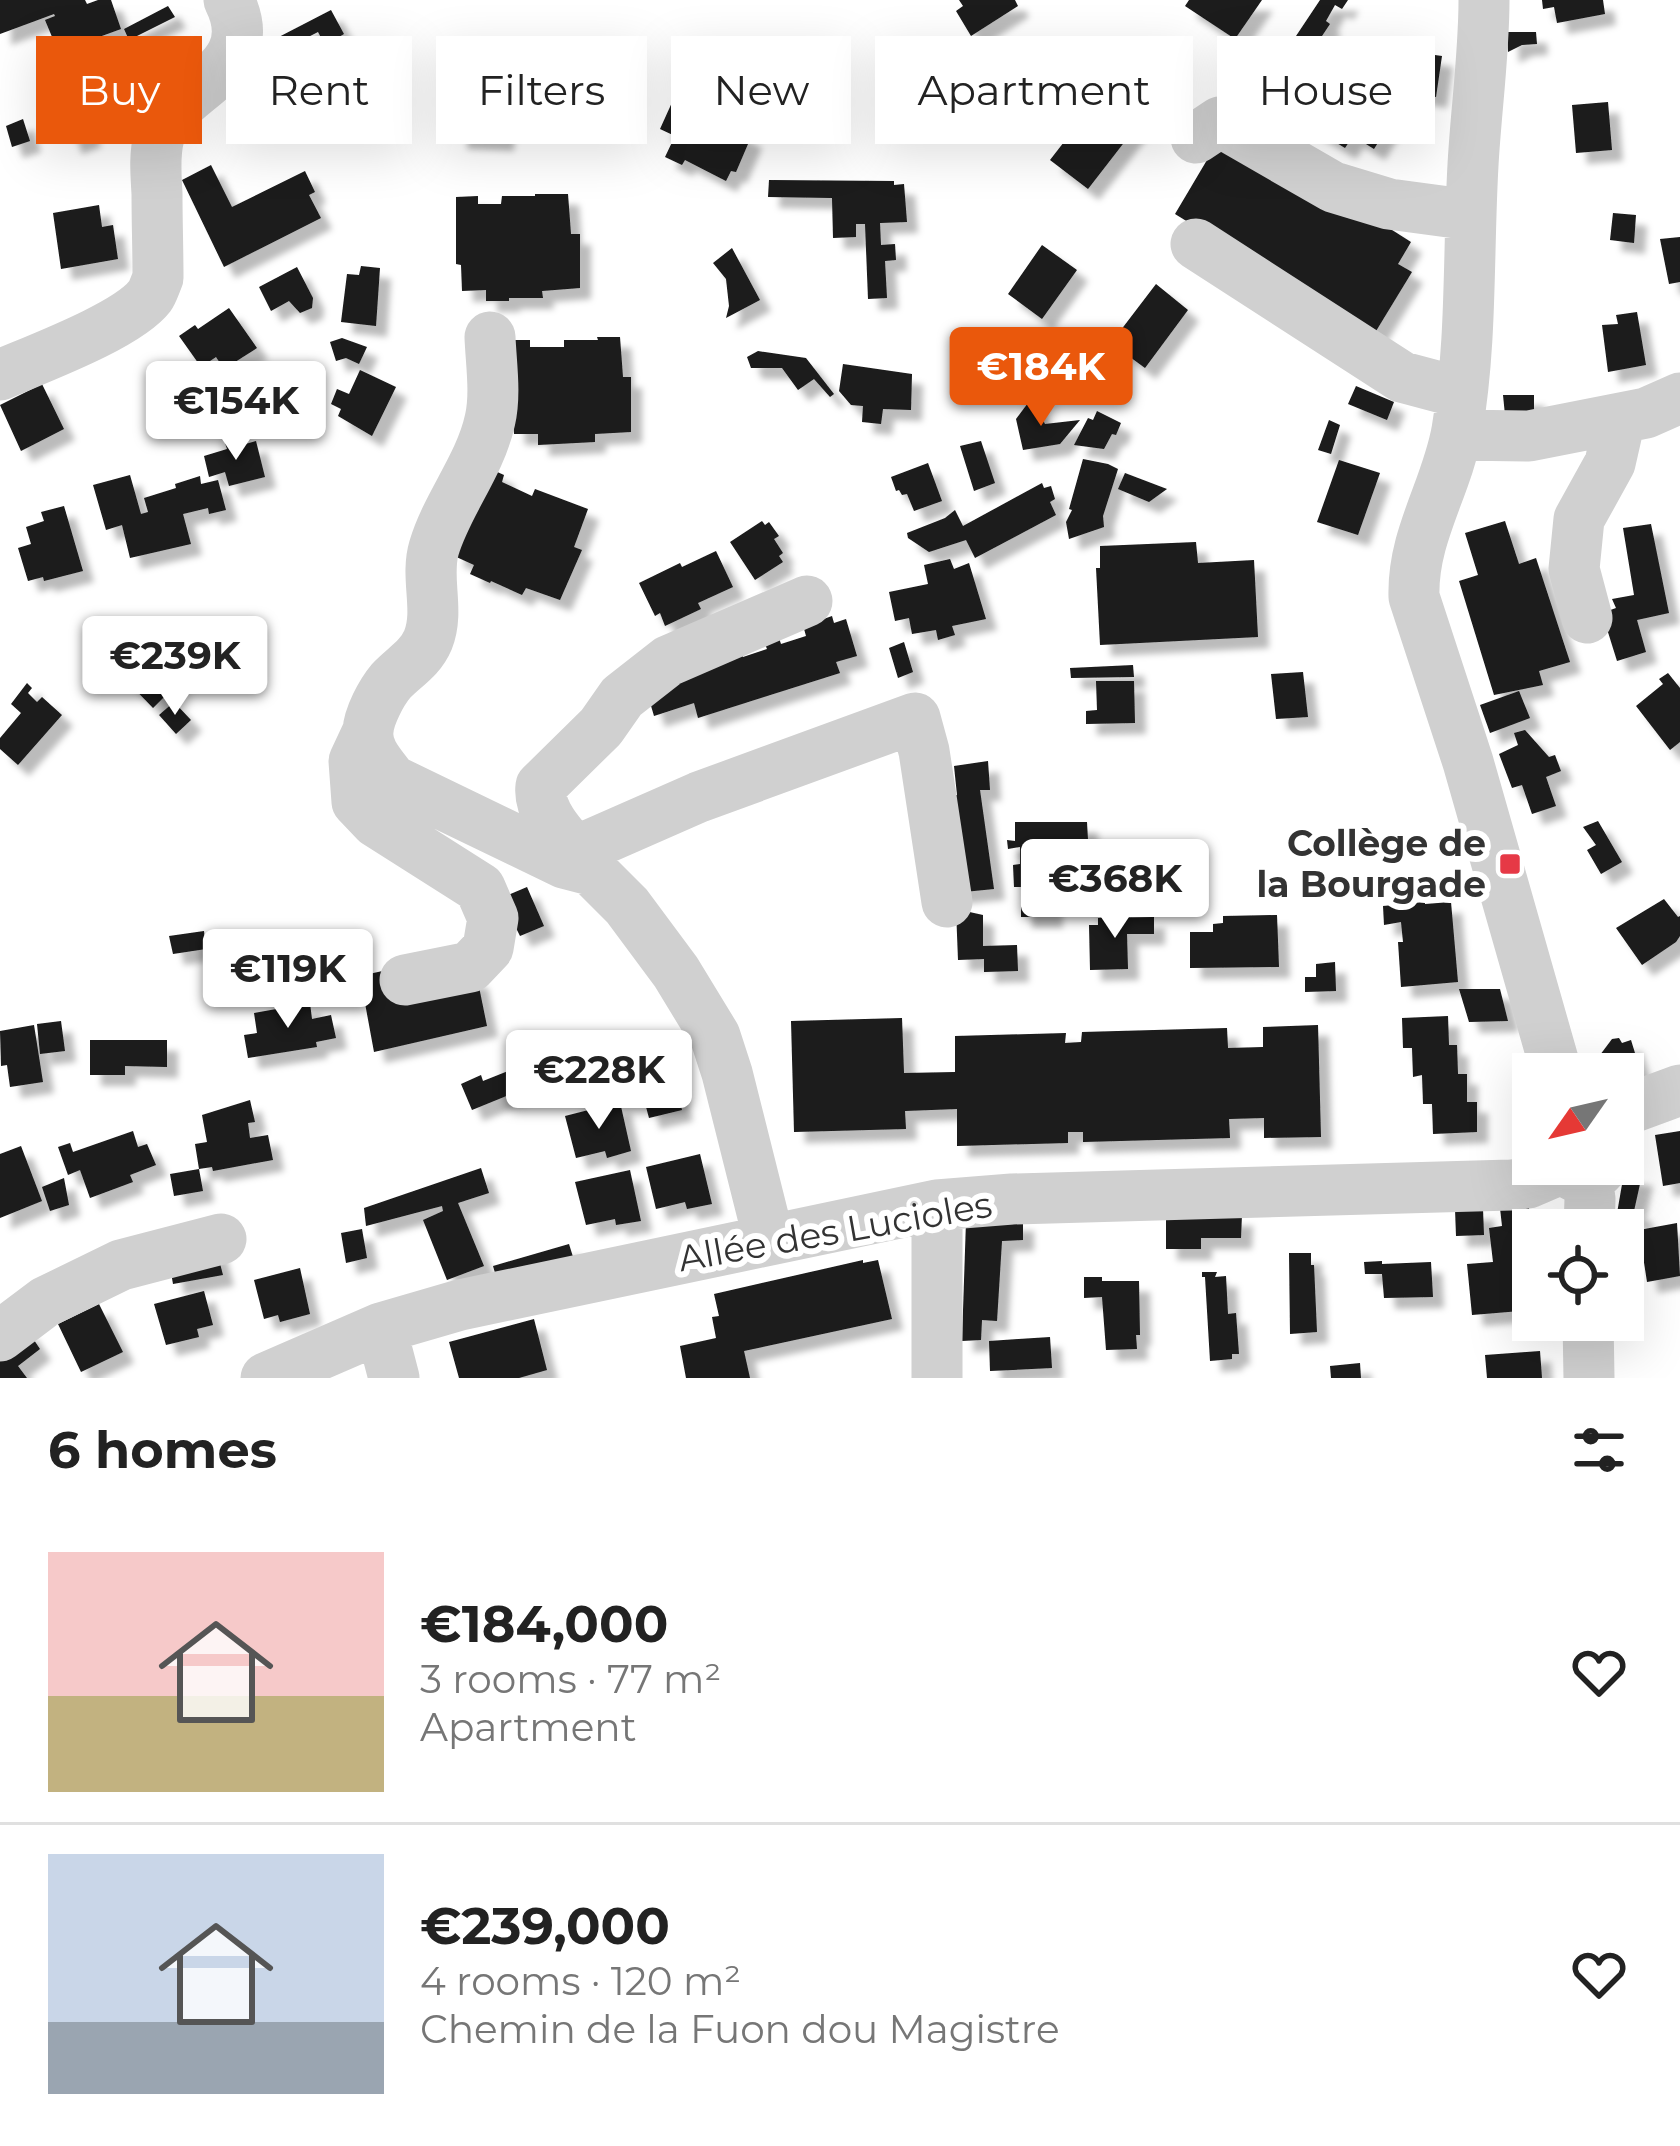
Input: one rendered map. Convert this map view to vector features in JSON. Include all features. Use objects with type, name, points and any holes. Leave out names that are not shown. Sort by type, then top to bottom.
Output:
[{"type":"street","points":[[0,375],[93,333],[152,294],[158,278],[159,133],[235,50],[239,31],[230,0]]},
{"type":"street","points":[[1484,0],[1459,414],[1419,545],[1414,597],[1468,762],[1551,1053]]},
{"type":"street","points":[[1196,138],[1220,122],[1333,187],[1389,204],[1471,215]]},
{"type":"street","points":[[1196,244],[1459,414],[1529,436],[1646,413],[1680,398]]},
{"type":"street","points":[[405,980],[470,967],[488,948],[493,918],[480,888],[376,822],[357,802],[354,760],[389,684],[419,655],[433,623],[434,549],[490,421],[490,337]]},
{"type":"street","points":[[1587,618],[1574,569],[1579,519],[1610,463],[1620,418]]},
{"type":"street","points":[[770,1240],[715,1036],[676,972],[583,861],[539,798],[541,786],[601,727],[622,697],[668,661],[808,601]]},
{"type":"street","points":[[368,731],[374,758],[392,780],[564,863],[583,861],[699,797],[915,718],[946,902]]},
{"type":"street","points":[[1644,1103],[1680,1090]]},
{"type":"street","name":"Allée des Lucioles","points":[[266,1378],[381,1328],[460,1304],[938,1205],[1512,1185]]},
{"type":"street","points":[[937,1378],[938,1205]]},
{"type":"street","points":[[0,1336],[45,1302],[121,1265],[221,1239]]},
{"type":"street","points":[[381,1328],[394,1378]]},
{"type":"street","points":[[1588,1341],[1589,1378]]},
{"type":"building","points":[[0,0],[85,0],[87,4],[111,0],[121,29],[102,36],[52,36],[45,20],[54,14],[0,34]]},
{"type":"building","points":[[959,0],[1015,0],[1018,6],[971,36],[956,11],[963,6]]},
{"type":"building","points":[[1189,0],[1262,0],[1237,36],[1185,6]]},
{"type":"building","points":[[1320,0],[1348,0],[1342,9],[1335,5],[1322,36],[1296,36]]},
{"type":"building","points":[[1542,0],[1603,0],[1605,14],[1557,23],[1554,7],[1543,9]]},
{"type":"building","points":[[168,6],[175,17],[137,36],[127,36],[124,29]]},
{"type":"building","points":[[331,10],[344,34],[320,36],[318,32],[281,36]]},
{"type":"building","points":[[1507,32],[1536,32],[1537,44],[1508,52]]},
{"type":"building","points":[[1435,55],[1442,56],[1435,97]]},
{"type":"building","points":[[1608,102],[1612,150],[1576,153],[1572,105]]},
{"type":"building","points":[[671,105],[671,134],[660,129]]},
{"type":"building","points":[[23,119],[30,141],[12,147],[6,126]]},
{"type":"building","points":[[1217,143],[1243,144],[1411,242],[1398,264],[1412,272],[1373,336],[1175,214]]},
{"type":"building","points":[[671,144],[748,144],[736,172],[731,171],[726,181],[685,160],[682,165],[665,157]]},
{"type":"building","points":[[1062,144],[1123,144],[1088,189],[1050,160]]},
{"type":"building","points":[[211,165],[232,207],[305,171],[315,192],[309,195],[321,218],[224,267],[182,180]]},
{"type":"building","points":[[769,180],[904,184],[907,222],[880,223],[881,245],[895,244],[896,260],[885,261],[887,298],[868,299],[865,224],[856,224],[856,237],[833,238],[832,198],[768,197]]},
{"type":"building","points":[[568,194],[571,234],[580,234],[580,288],[542,291],[543,298],[509,301],[486,301],[486,290],[462,291],[461,265],[456,264],[456,197],[478,196],[478,204],[501,204],[502,196]]},
{"type":"building","points":[[99,205],[102,227],[113,225],[118,259],[61,269],[53,213]]},
{"type":"building","points":[[1613,213],[1636,215],[1634,243],[1610,240]]},
{"type":"building","points":[[1680,237],[1680,282],[1669,284],[1660,239]]},
{"type":"building","points":[[1042,245],[1077,270],[1042,319],[1008,294]]},
{"type":"building","points":[[732,248],[760,300],[726,318],[726,279],[713,263]]},
{"type":"building","points":[[361,266],[380,268],[376,326],[341,322],[347,274],[359,275]]},
{"type":"building","points":[[297,267],[313,298],[312,308],[300,313],[289,301],[271,311],[259,287]]},
{"type":"building","points":[[1156,284],[1188,310],[1145,368],[1111,343]]},
{"type":"building","points":[[229,308],[257,348],[224,369],[216,357],[201,367],[179,336]]},
{"type":"building","points":[[1637,312],[1646,365],[1608,372],[1602,325],[1618,324],[1616,315]]},
{"type":"building","points":[[620,337],[623,377],[631,377],[631,432],[595,434],[595,442],[538,445],[538,434],[514,434],[508,340],[530,340],[530,347],[564,347],[564,340]]},
{"type":"building","points":[[342,338],[367,347],[359,364],[346,358],[336,361],[330,342]]},
{"type":"building","points":[[758,351],[806,358],[834,394],[830,397],[814,379],[798,390],[782,368],[751,368],[747,357]]},
{"type":"building","points":[[843,364],[912,374],[911,410],[883,409],[881,424],[862,422],[863,406],[851,405],[839,391]]},
{"type":"building","points":[[360,370],[396,387],[372,436],[338,416],[341,409],[331,404],[337,389],[349,394]]},
{"type":"building","points":[[42,384],[64,429],[21,451],[0,405]]},
{"type":"building","points":[[1356,386],[1394,402],[1387,420],[1348,404]]},
{"type":"building","points":[[1503,395],[1534,395],[1534,415],[1505,415]]},
{"type":"building","points":[[1031,399],[1045,424],[1080,420],[1060,444],[1023,450],[1016,419]]},
{"type":"building","points":[[1097,411],[1121,423],[1116,435],[1112,434],[1104,449],[1074,445],[1088,418],[1093,420]]},
{"type":"building","points":[[1329,420],[1340,425],[1331,454],[1318,450]]},
{"type":"building","points":[[240,440],[242,445],[256,441],[265,477],[229,486],[225,472],[209,477],[204,456]]},
{"type":"building","points":[[981,441],[995,483],[974,491],[960,446]]},
{"type":"building","points":[[1083,459],[1118,469],[1104,527],[1069,539],[1066,522]]},
{"type":"building","points":[[1339,460],[1380,473],[1358,535],[1317,522]]},
{"type":"building","points":[[928,463],[942,501],[914,511],[907,494],[896,491],[891,477]]},
{"type":"building","points":[[484,466],[504,475],[502,482],[532,496],[535,489],[588,509],[574,547],[582,550],[560,600],[526,588],[522,595],[490,583],[470,574],[474,565],[452,555]]},
{"type":"building","points":[[1125,473],[1167,489],[1149,502],[1118,489]]},
{"type":"building","points":[[130,475],[141,514],[148,512],[144,498],[200,476],[201,484],[218,480],[226,510],[209,514],[208,508],[183,514],[191,544],[130,558],[122,525],[106,530],[93,485]]},
{"type":"building","points":[[1042,483],[1044,488],[1051,486],[1055,499],[1050,502],[1056,515],[975,558],[966,540],[929,552],[908,538],[907,533],[955,510],[963,526]]},
{"type":"building","points":[[64,506],[83,571],[28,581],[18,548],[31,544],[26,527],[44,521],[41,512]]},
{"type":"building","points":[[762,521],[769,522],[779,536],[774,539],[783,562],[755,580],[730,542]]},
{"type":"building","points":[[1505,521],[1519,564],[1536,558],[1570,662],[1539,671],[1543,685],[1494,695],[1459,581],[1478,575],[1465,533]]},
{"type":"building","points":[[1651,524],[1669,613],[1637,620],[1646,652],[1617,661],[1602,613],[1616,608],[1612,599],[1634,595],[1623,528]]},
{"type":"building","points":[[1196,542],[1198,563],[1254,560],[1258,637],[1100,645],[1096,568],[1100,568],[1100,546]]},
{"type":"building","points":[[716,551],[733,587],[665,626],[639,583]]},
{"type":"building","points":[[950,559],[954,569],[969,563],[986,619],[952,626],[955,635],[938,640],[936,630],[912,634],[909,618],[895,621],[889,592],[928,584],[924,565]]},
{"type":"building","points":[[832,616],[834,623],[846,619],[857,656],[836,662],[840,673],[698,718],[694,703],[654,716],[644,682],[741,653],[743,657],[767,649],[765,644],[779,638],[781,644],[806,636],[801,618],[818,621]]},
{"type":"building","points":[[904,642],[913,672],[898,678],[889,648]]},
{"type":"building","points":[[1133,665],[1134,677],[1071,678],[1070,668]]},
{"type":"building","points":[[140,668],[166,695],[153,708],[126,680]]},
{"type":"building","points":[[1303,672],[1308,717],[1276,719],[1271,674]]},
{"type":"building","points":[[1668,673],[1680,688],[1680,742],[1670,750],[1636,706],[1663,684],[1659,679]]},
{"type":"building","points":[[1096,681],[1134,681],[1135,723],[1086,724],[1086,711],[1097,710]]},
{"type":"building","points":[[27,683],[32,688],[28,693],[37,702],[42,697],[62,715],[18,765],[0,749],[0,738],[21,713],[11,704]]},
{"type":"building","points":[[1519,691],[1530,718],[1490,733],[1480,705]]},
{"type":"building","points":[[174,702],[191,720],[176,734],[159,715]]},
{"type":"building","points":[[1525,730],[1549,757],[1555,755],[1561,771],[1546,777],[1556,806],[1532,814],[1522,785],[1512,788],[1499,754],[1518,745],[1514,733]]},
{"type":"building","points":[[988,761],[990,790],[980,790],[994,889],[954,893],[943,798],[957,795],[954,766]]},
{"type":"building","points":[[1598,821],[1622,862],[1601,874],[1587,850],[1596,845],[1583,827]]},
{"type":"building","points":[[1015,822],[1087,822],[1084,858],[1072,859],[1074,892],[1051,892],[1052,917],[1021,917],[1021,887],[1014,887],[1013,865],[1020,864],[1020,847],[1008,849],[1007,840],[1015,841]]},
{"type":"building","points":[[527,887],[544,926],[520,936],[501,898]]},
{"type":"building","points":[[1664,899],[1680,916],[1680,936],[1642,965],[1616,928]]},
{"type":"building","points":[[1451,902],[1458,982],[1401,987],[1401,922],[1384,925],[1383,906]]},
{"type":"building","points":[[956,909],[983,915],[983,946],[1017,945],[1018,971],[984,972],[984,959],[958,960]]},
{"type":"building","points":[[1277,915],[1279,967],[1190,968],[1190,932],[1213,932],[1213,924],[1223,923],[1223,916]]},
{"type":"building","points":[[1154,917],[1154,934],[1127,934],[1128,969],[1090,970],[1089,925],[1098,925],[1098,918]]},
{"type":"building","points":[[204,931],[206,949],[173,954],[169,936]]},
{"type":"building","points":[[1335,962],[1336,991],[1305,992],[1305,977],[1316,977],[1316,964]]},
{"type":"building","points":[[387,970],[477,977],[487,1026],[374,1052],[360,976]]},
{"type":"building","points":[[1459,989],[1500,989],[1508,1021],[1469,1022]]},
{"type":"building","points":[[310,1003],[312,1019],[331,1015],[336,1038],[316,1042],[317,1047],[248,1058],[244,1035],[257,1033],[254,1013]]},
{"type":"building","points":[[1448,1016],[1449,1045],[1457,1045],[1458,1074],[1467,1074],[1467,1102],[1477,1102],[1477,1132],[1433,1134],[1432,1104],[1423,1104],[1422,1075],[1413,1077],[1412,1048],[1403,1048],[1402,1018]]},
{"type":"building","points":[[902,1018],[904,1073],[955,1072],[955,1036],[1066,1033],[1065,1043],[1081,1042],[1082,1032],[1227,1028],[1228,1048],[1263,1047],[1263,1027],[1318,1025],[1321,1137],[1264,1138],[1264,1118],[1229,1119],[1230,1138],[1083,1142],[1083,1132],[1068,1132],[1068,1143],[957,1146],[957,1109],[905,1111],[906,1129],[794,1132],[791,1021]]},
{"type":"building","points":[[61,1021],[65,1051],[40,1054],[37,1024]]},
{"type":"building","points":[[34,1025],[43,1082],[10,1087],[7,1065],[1,1066],[0,1031]]},
{"type":"building","points":[[1612,1039],[1631,1040],[1635,1053],[1602,1053]]},
{"type":"building","points":[[90,1040],[167,1040],[167,1067],[125,1066],[125,1075],[90,1075]]},
{"type":"building","points":[[521,1066],[528,1087],[472,1110],[461,1084]]},
{"type":"building","points":[[672,1072],[682,1110],[649,1118],[639,1081]]},
{"type":"building","points":[[250,1100],[255,1122],[248,1123],[250,1138],[268,1135],[273,1160],[213,1171],[212,1167],[199,1169],[195,1144],[207,1142],[202,1115]]},
{"type":"building","points":[[620,1102],[631,1151],[607,1158],[605,1151],[576,1158],[565,1116]]},
{"type":"building","points":[[133,1131],[138,1147],[147,1144],[156,1165],[130,1175],[133,1182],[90,1198],[80,1170],[68,1175],[58,1147],[70,1143],[73,1152]]},
{"type":"building","points":[[1680,1131],[1680,1183],[1663,1186],[1655,1135]]},
{"type":"building","points":[[21,1146],[42,1201],[0,1218],[0,1154]]},
{"type":"building","points":[[700,1154],[712,1204],[687,1209],[685,1202],[656,1209],[646,1167]]},
{"type":"building","points":[[481,1168],[489,1193],[458,1203],[484,1266],[447,1280],[423,1220],[443,1211],[442,1206],[366,1226],[364,1208]]},
{"type":"building","points":[[199,1169],[203,1191],[174,1196],[170,1174]]},
{"type":"building","points":[[630,1170],[641,1221],[616,1225],[615,1219],[586,1225],[575,1182]]},
{"type":"building","points":[[64,1178],[69,1205],[50,1211],[42,1187]]},
{"type":"building","points":[[1622,1185],[1640,1185],[1634,1209],[1618,1209]]},
{"type":"building","points":[[1500,1208],[1529,1208],[1512,1209],[1512,1312],[1472,1315],[1467,1264],[1493,1262],[1489,1228],[1502,1226]]},
{"type":"building","points":[[1455,1209],[1483,1209],[1484,1235],[1456,1236]]},
{"type":"building","points":[[1242,1215],[1241,1238],[1201,1238],[1201,1249],[1166,1249],[1166,1216]]},
{"type":"building","points":[[1023,1220],[1023,1240],[1002,1241],[997,1321],[982,1320],[981,1340],[962,1341],[966,1221]]},
{"type":"building","points":[[1677,1223],[1680,1276],[1647,1282],[1644,1229]]},
{"type":"building","points":[[362,1229],[367,1258],[346,1263],[341,1233]]},
{"type":"building","points":[[569,1244],[574,1260],[498,1283],[493,1266]]},
{"type":"building","points":[[216,1248],[223,1275],[173,1284],[169,1261]]},
{"type":"building","points":[[1289,1253],[1311,1253],[1317,1332],[1290,1334]]},
{"type":"building","points":[[878,1260],[892,1319],[744,1351],[750,1378],[686,1378],[680,1346],[716,1338],[712,1317],[719,1316],[714,1294]]},
{"type":"building","points":[[1364,1262],[1431,1262],[1433,1297],[1384,1298],[1382,1274],[1365,1274]]},
{"type":"building","points":[[300,1268],[310,1314],[280,1322],[278,1315],[264,1319],[254,1280]]},
{"type":"building","points":[[1202,1272],[1226,1276],[1228,1314],[1236,1313],[1239,1354],[1232,1354],[1232,1359],[1210,1361]]},
{"type":"building","points":[[1084,1277],[1139,1281],[1137,1349],[1106,1350],[1102,1297],[1084,1298]]},
{"type":"building","points":[[204,1291],[213,1325],[197,1329],[199,1337],[166,1345],[154,1304]]},
{"type":"building","points":[[99,1304],[123,1352],[81,1372],[58,1324]]},
{"type":"building","points":[[534,1319],[547,1370],[519,1378],[459,1378],[449,1342]]},
{"type":"building","points":[[26,1328],[40,1349],[18,1366],[27,1378],[0,1378],[0,1348]]},
{"type":"building","points":[[1050,1337],[1052,1368],[990,1371],[989,1341]]},
{"type":"building","points":[[1540,1351],[1542,1378],[1487,1378],[1485,1355]]},
{"type":"building","points":[[1360,1363],[1361,1378],[1331,1378],[1330,1366]]},
{"type":"place","name":"Collège de la Bourgade","points":[[1510,864]]}]
